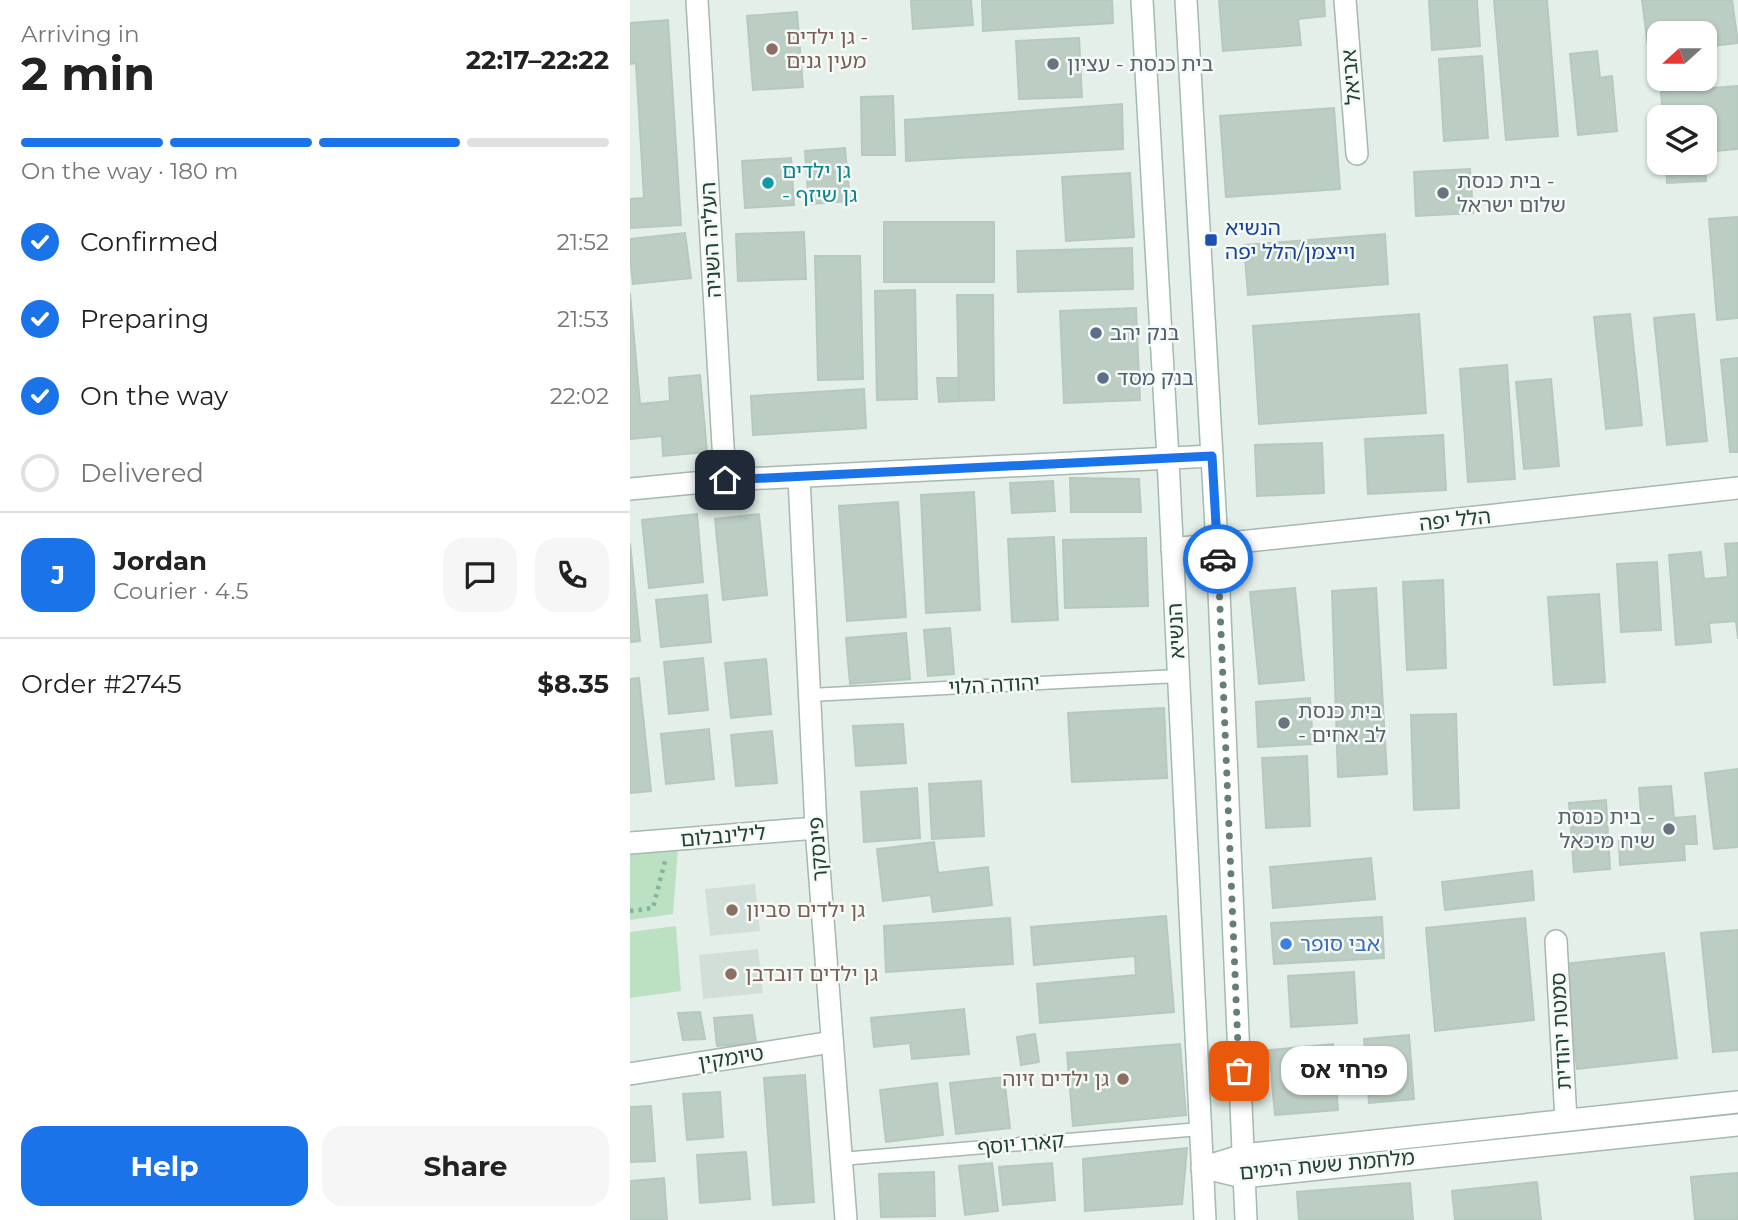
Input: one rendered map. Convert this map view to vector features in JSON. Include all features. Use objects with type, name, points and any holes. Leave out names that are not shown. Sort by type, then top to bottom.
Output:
[{"type":"street","name":"העליה השניה","points":[[697,0],[725,480]]},
{"type":"street","name":"הנשיא","points":[[1142,0],[1168,459],[1205,1220]]},
{"type":"street","points":[[1186,0],[1217,545],[1246,1220]]},
{"type":"street","name":"אביאל","points":[[1345,0],[1357,154]]},
{"type":"street","points":[[630,489],[725,480],[1212,456]]},
{"type":"street","name":"פינסקר","points":[[799,477],[816,828],[846,1220]]},
{"type":"street","name":"הלל יפה","points":[[1172,549],[1738,488]]},
{"type":"street","name":"לילינבלום","points":[[630,843],[816,828]]},
{"type":"street","name":"סמטת יהודית","points":[[1556,941],[1566,1120]]},
{"type":"street","name":"טיומקין","points":[[630,1074],[832,1042]]},
{"type":"street","name":"מלחמת ששת הימים","points":[[1202,1168],[1242,1154],[1738,1102]]},
{"type":"street","name":"מלחמת ששת הימים","points":[[1202,1168],[1243,1177],[1738,1125]]},
{"type":"lane","name":"יהודה הלוי","points":[[810,695],[1178,676]]},
{"type":"lane","name":"קארו יוסף","points":[[841,1159],[1200,1129]]},
{"type":"path","points":[[630,911],[653,908],[670,840]]},
{"type":"shaded area","name":"גן ילדים סביון","points":[[755,884],[760,931],[710,936],[705,889]]},
{"type":"shaded area","name":"גן ילדים דובדבן","points":[[758,949],[763,993],[703,999],[699,955]]},
{"type":"green space","points":[[678,848],[673,914],[630,920],[630,852]]},
{"type":"green space","points":[[676,926],[681,991],[630,998],[630,932]]},
{"type":"building","points":[[911,0],[971,0],[973,25],[913,29]]},
{"type":"building","points":[[982,0],[1112,0],[1113,23],[983,31]]},
{"type":"building","points":[[1219,0],[1324,0],[1325,16],[1298,19],[1301,45],[1223,51]]},
{"type":"building","points":[[1429,0],[1477,0],[1480,46],[1432,50]]},
{"type":"building","points":[[1494,0],[1547,0],[1558,136],[1506,140]]},
{"type":"building","points":[[1642,0],[1732,0],[1738,43],[1717,45],[1717,21],[1647,21],[1647,39]]},
{"type":"building","points":[[797,12],[803,87],[753,90],[747,16]]},
{"type":"building","points":[[668,20],[681,225],[630,228],[630,199],[644,198],[636,63],[630,64],[630,23]]},
{"type":"building","points":[[1079,38],[1082,97],[1019,99],[1016,41]]},
{"type":"building","points":[[1597,51],[1600,78],[1612,76],[1617,131],[1578,135],[1570,54]]},
{"type":"building","points":[[1482,56],[1488,138],[1444,141],[1439,59]]},
{"type":"building","points":[[1738,86],[1738,149],[1717,151],[1717,105],[1662,105],[1661,92],[1717,91],[1717,88]]},
{"type":"building","points":[[893,96],[895,155],[862,155],[861,97]]},
{"type":"building","points":[[1122,104],[1123,149],[906,161],[905,120]]},
{"type":"building","points":[[1334,108],[1340,189],[1226,197],[1220,116]]},
{"type":"building","points":[[845,148],[850,201],[809,204],[805,151]]},
{"type":"building","name":"גן ילדים - גן שיזף","points":[[791,158],[794,205],[745,208],[742,161]]},
{"type":"building","name":"בית כנסת - שלום ישראל","points":[[1470,169],[1473,213],[1416,216],[1414,172]]},
{"type":"building","points":[[1130,173],[1134,237],[1066,241],[1062,177]]},
{"type":"building","points":[[1667,175],[1706,175],[1706,181],[1667,183]]},
{"type":"building","points":[[1738,217],[1738,318],[1717,320],[1709,219]]},
{"type":"building","points":[[884,222],[994,222],[994,282],[884,282]]},
{"type":"building","points":[[804,232],[806,279],[738,281],[736,234]]},
{"type":"building","points":[[685,233],[691,278],[633,284],[630,239]]},
{"type":"building","points":[[1385,234],[1388,284],[1248,295],[1244,245]]},
{"type":"building","points":[[1132,248],[1133,289],[1018,292],[1017,251]]},
{"type":"building","points":[[815,256],[860,256],[863,379],[818,380]]},
{"type":"building","points":[[915,290],[917,399],[877,400],[875,291]]},
{"type":"building","points":[[630,293],[640,404],[670,401],[669,378],[700,375],[707,452],[663,456],[662,436],[630,439]]},
{"type":"building","points":[[957,295],[993,295],[994,400],[959,401]]},
{"type":"building","points":[[1136,308],[1140,400],[1064,403],[1060,311]]},
{"type":"building","points":[[1419,314],[1426,413],[1259,424],[1253,326]]},
{"type":"building","points":[[1630,314],[1642,425],[1606,429],[1594,317]]},
{"type":"building","points":[[1694,314],[1707,441],[1667,445],[1654,318]]},
{"type":"building","points":[[1738,358],[1738,452],[1730,452],[1721,360]]},
{"type":"building","points":[[1507,365],[1515,479],[1468,482],[1460,369]]},
{"type":"building","points":[[937,378],[958,378],[959,401],[939,402]]},
{"type":"building","points":[[1551,379],[1559,466],[1524,469],[1516,382]]},
{"type":"building","points":[[864,389],[866,428],[753,435],[751,396]]},
{"type":"building","points":[[1443,435],[1446,490],[1368,494],[1365,439]]},
{"type":"building","points":[[1322,443],[1324,493],[1257,496],[1255,445]]},
{"type":"building","points":[[1070,478],[1139,479],[1141,512],[1071,512]]},
{"type":"building","points":[[1053,481],[1055,511],[1012,513],[1010,483]]},
{"type":"building","points":[[974,492],[980,610],[926,613],[921,495]]},
{"type":"building","points":[[898,502],[906,617],[847,621],[839,506]]},
{"type":"building","points":[[697,514],[703,582],[649,588],[642,520]]},
{"type":"building","points":[[759,514],[767,595],[723,600],[715,519]]},
{"type":"building","points":[[1054,537],[1058,620],[1012,622],[1008,539]]},
{"type":"building","points":[[1146,538],[1148,606],[1065,608],[1063,540]]},
{"type":"building","points":[[630,543],[640,641],[630,642]]},
{"type":"building","points":[[1738,543],[1738,639],[1736,621],[1709,623],[1711,642],[1676,645],[1669,555],[1701,552],[1704,579],[1728,577],[1725,544]]},
{"type":"building","points":[[1657,562],[1661,630],[1621,632],[1617,564]]},
{"type":"building","points":[[1443,580],[1446,668],[1407,670],[1403,582]]},
{"type":"building","points":[[1295,588],[1304,680],[1259,684],[1250,592]]},
{"type":"building","points":[[1376,588],[1387,774],[1338,777],[1332,591]]},
{"type":"building","points":[[1599,594],[1605,682],[1554,685],[1548,597]]},
{"type":"building","points":[[707,595],[711,642],[661,647],[656,600]]},
{"type":"building","points":[[950,628],[954,674],[928,676],[924,630]]},
{"type":"building","points":[[906,633],[910,679],[850,684],[846,638]]},
{"type":"building","points":[[703,658],[708,710],[669,714],[664,662]]},
{"type":"building","points":[[766,659],[771,714],[731,718],[725,663]]},
{"type":"building","points":[[639,678],[651,791],[630,793],[630,679]]},
{"type":"building","name":"בית כנסת - לב אחים","points":[[1310,698],[1313,744],[1258,747],[1256,702]]},
{"type":"building","points":[[1164,708],[1167,778],[1072,782],[1068,713]]},
{"type":"building","points":[[1456,714],[1459,808],[1414,810],[1411,715]]},
{"type":"building","points":[[903,724],[906,763],[856,766],[853,726]]},
{"type":"building","points":[[709,729],[714,779],[666,784],[661,734]]},
{"type":"building","points":[[772,731],[777,783],[736,786],[731,735]]},
{"type":"building","points":[[1307,756],[1310,826],[1266,828],[1262,758]]},
{"type":"building","points":[[1738,769],[1738,847],[1714,849],[1705,773]]},
{"type":"building","points":[[981,781],[984,836],[932,839],[929,784]]},
{"type":"building","name":"בית כנסת - שיח מיכאל","points":[[1671,786],[1674,818],[1695,816],[1697,844],[1684,844],[1685,860],[1620,865],[1619,841],[1643,839],[1639,788]]},
{"type":"building","points":[[917,788],[920,838],[864,842],[861,792]]},
{"type":"building","points":[[1606,800],[1610,869],[1574,872],[1569,803]]},
{"type":"building","points":[[934,842],[938,873],[988,867],[992,905],[933,912],[931,895],[883,901],[877,849]]},
{"type":"building","points":[[1371,858],[1375,899],[1273,908],[1270,867]]},
{"type":"building","points":[[1532,871],[1534,900],[1445,910],[1442,882]]},
{"type":"building","points":[[1166,916],[1174,1012],[1040,1023],[1037,984],[1136,975],[1135,956],[1034,965],[1031,927]]},
{"type":"building","points":[[1382,917],[1384,958],[1274,964],[1271,923]]},
{"type":"building","points":[[1010,918],[1013,964],[886,972],[884,926]]},
{"type":"building","points":[[1525,918],[1534,1020],[1435,1031],[1426,928]]},
{"type":"building","points":[[1738,930],[1738,1050],[1713,1052],[1701,933]]},
{"type":"building","points":[[1664,953],[1677,1058],[1577,1069],[1564,964]]},
{"type":"building","points":[[1354,972],[1357,1023],[1291,1027],[1288,976]]},
{"type":"building","points":[[964,1009],[969,1054],[912,1059],[910,1043],[874,1047],[871,1018]]},
{"type":"building","points":[[700,1012],[705,1039],[683,1040],[678,1013]]},
{"type":"building","points":[[752,1015],[756,1043],[717,1046],[714,1018]]},
{"type":"building","points":[[1035,1034],[1039,1062],[1021,1065],[1017,1037]]},
{"type":"building","points":[[1409,1035],[1414,1099],[1369,1103],[1364,1039]]},
{"type":"building","points":[[1180,1044],[1186,1115],[1073,1126],[1067,1053]]},
{"type":"building","points":[[1333,1044],[1338,1110],[1275,1115],[1269,1050]]},
{"type":"building","points":[[805,1075],[814,1202],[773,1205],[764,1078]]},
{"type":"building","points":[[1004,1077],[1010,1128],[956,1134],[950,1083]]},
{"type":"building","points":[[937,1083],[943,1135],[886,1142],[880,1090]]},
{"type":"building","points":[[720,1092],[723,1137],[687,1140],[683,1094]]},
{"type":"building","points":[[651,1106],[655,1161],[630,1162],[630,1107]]},
{"type":"building","points":[[1187,1148],[1182,1204],[1085,1211],[1083,1159]]},
{"type":"building","points":[[746,1152],[750,1199],[700,1203],[697,1155]]},
{"type":"building","points":[[992,1163],[998,1211],[965,1215],[959,1166]]},
{"type":"building","points":[[1052,1163],[1055,1200],[1003,1205],[999,1167]]},
{"type":"building","points":[[934,1172],[935,1216],[881,1217],[879,1174]]},
{"type":"building","points":[[1738,1173],[1738,1220],[1695,1220],[1691,1177]]},
{"type":"building","points":[[664,1178],[667,1220],[630,1220],[630,1181]]},
{"type":"building","points":[[1537,1182],[1541,1220],[1455,1220],[1452,1191]]},
{"type":"building","points":[[1410,1183],[1413,1220],[1299,1220],[1297,1192]]},
{"type":"way so far","points":[[1218,559],[1239,1071]]},
{"type":"place","name":"גן ילדים - מעין גנים","points":[[772,49]]},
{"type":"place","name":"בית כנסת - עציון","points":[[1053,64]]},
{"type":"place","name":"גן ילדים - גן שיזף","points":[[768,183]]},
{"type":"place","name":"בית כנסת - שלום ישראל","points":[[1443,193]]},
{"type":"place","name":"הנשיא וייצמן/הלל יפה","points":[[1211,240]]},
{"type":"place","name":"בנק יהב","points":[[1096,333]]},
{"type":"place","name":"בנק מסד","points":[[1103,378]]},
{"type":"place","name":"בית כנסת - לב אחים","points":[[1284,723]]},
{"type":"place","name":"בית כנסת - שיח מיכאל","points":[[1669,829]]},
{"type":"place","name":"גן ילדים סביון","points":[[732,910]]},
{"type":"place","name":"אבי סופר","points":[[1286,944]]},
{"type":"place","name":"גן ילדים דובדבן","points":[[731,974]]},
{"type":"place","name":"פרחי אס","points":[[1239,1071]]},
{"type":"place","name":"גן ילדים זיוה","points":[[1123,1079]]},
{"type":"route","points":[[725,480],[1212,456],[1218,559]]}]
